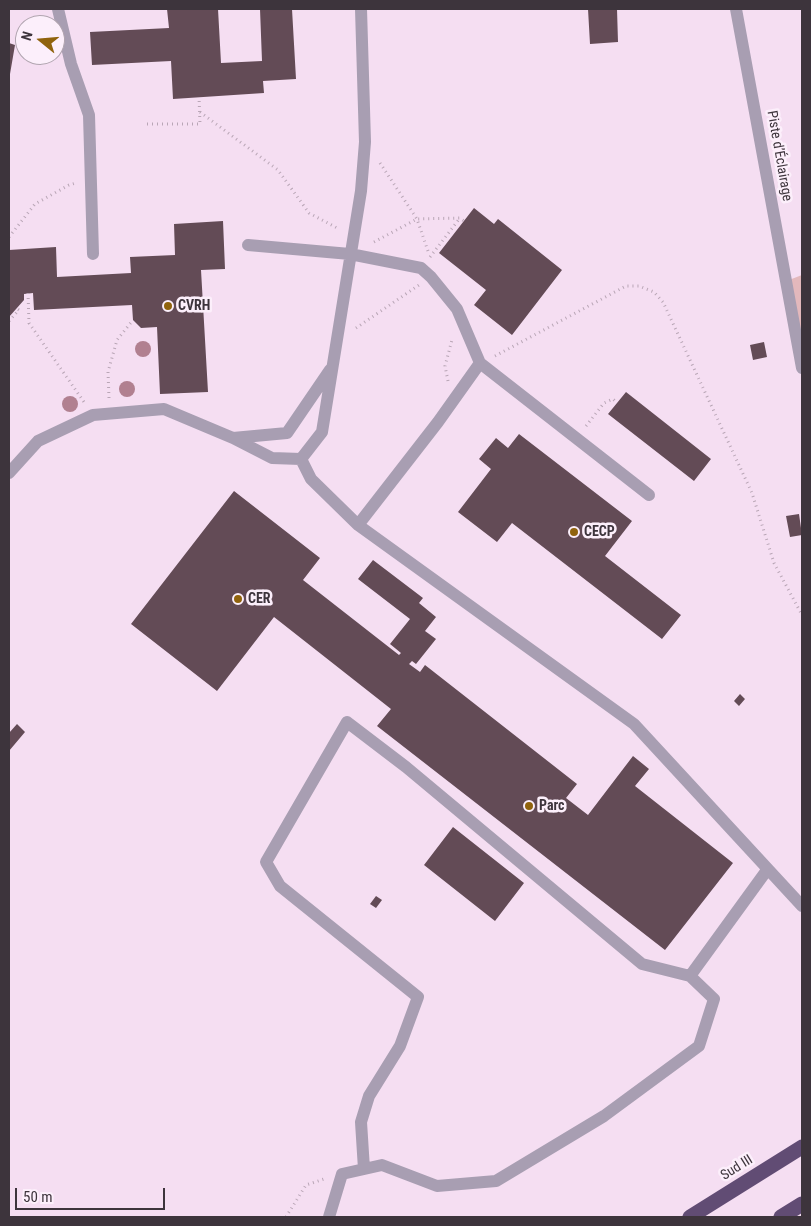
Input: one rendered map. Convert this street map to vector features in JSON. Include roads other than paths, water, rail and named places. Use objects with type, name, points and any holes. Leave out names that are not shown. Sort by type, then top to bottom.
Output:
[{"type":"highway","name":"Sud III","points":[[690,1217],[802,1147]]},
{"type":"highway","points":[[780,1217],[802,1204]]},
{"type":"lane","points":[[58,9],[71,64],[89,115],[93,254]]},
{"type":"lane","points":[[301,458],[322,432],[361,191],[365,142],[361,9]]},
{"type":"lane","name":"Piste d’Éclairage","points":[[736,9],[802,368]]},
{"type":"lane","points":[[248,245],[350,254],[421,268],[431,277],[457,309],[480,364],[649,495]]},
{"type":"lane","points":[[358,525],[438,422],[480,364]]},
{"type":"lane","points":[[233,438],[286,433],[332,366]]},
{"type":"lane","points":[[9,473],[38,441],[94,415],[164,410],[233,438],[272,458],[301,458]]},
{"type":"lane","points":[[301,458],[311,479],[358,525],[634,724],[802,906]]},
{"type":"lane","points":[[330,1217],[342,1174],[382,1165],[437,1186],[496,1181],[604,1116],[699,1046],[714,999],[690,976],[642,964],[414,773],[347,722],[266,862],[280,886],[418,997],[400,1046],[370,1096],[361,1122],[364,1169]]},
{"type":"lane","points":[[690,976],[767,870]]},
{"type":"place","name":"CVRH","points":[[168,306]]},
{"type":"place","name":"CECP","points":[[574,532]]},
{"type":"place","name":"CER","points":[[238,599]]},
{"type":"place","name":"Parc","points":[[529,806]]}]
